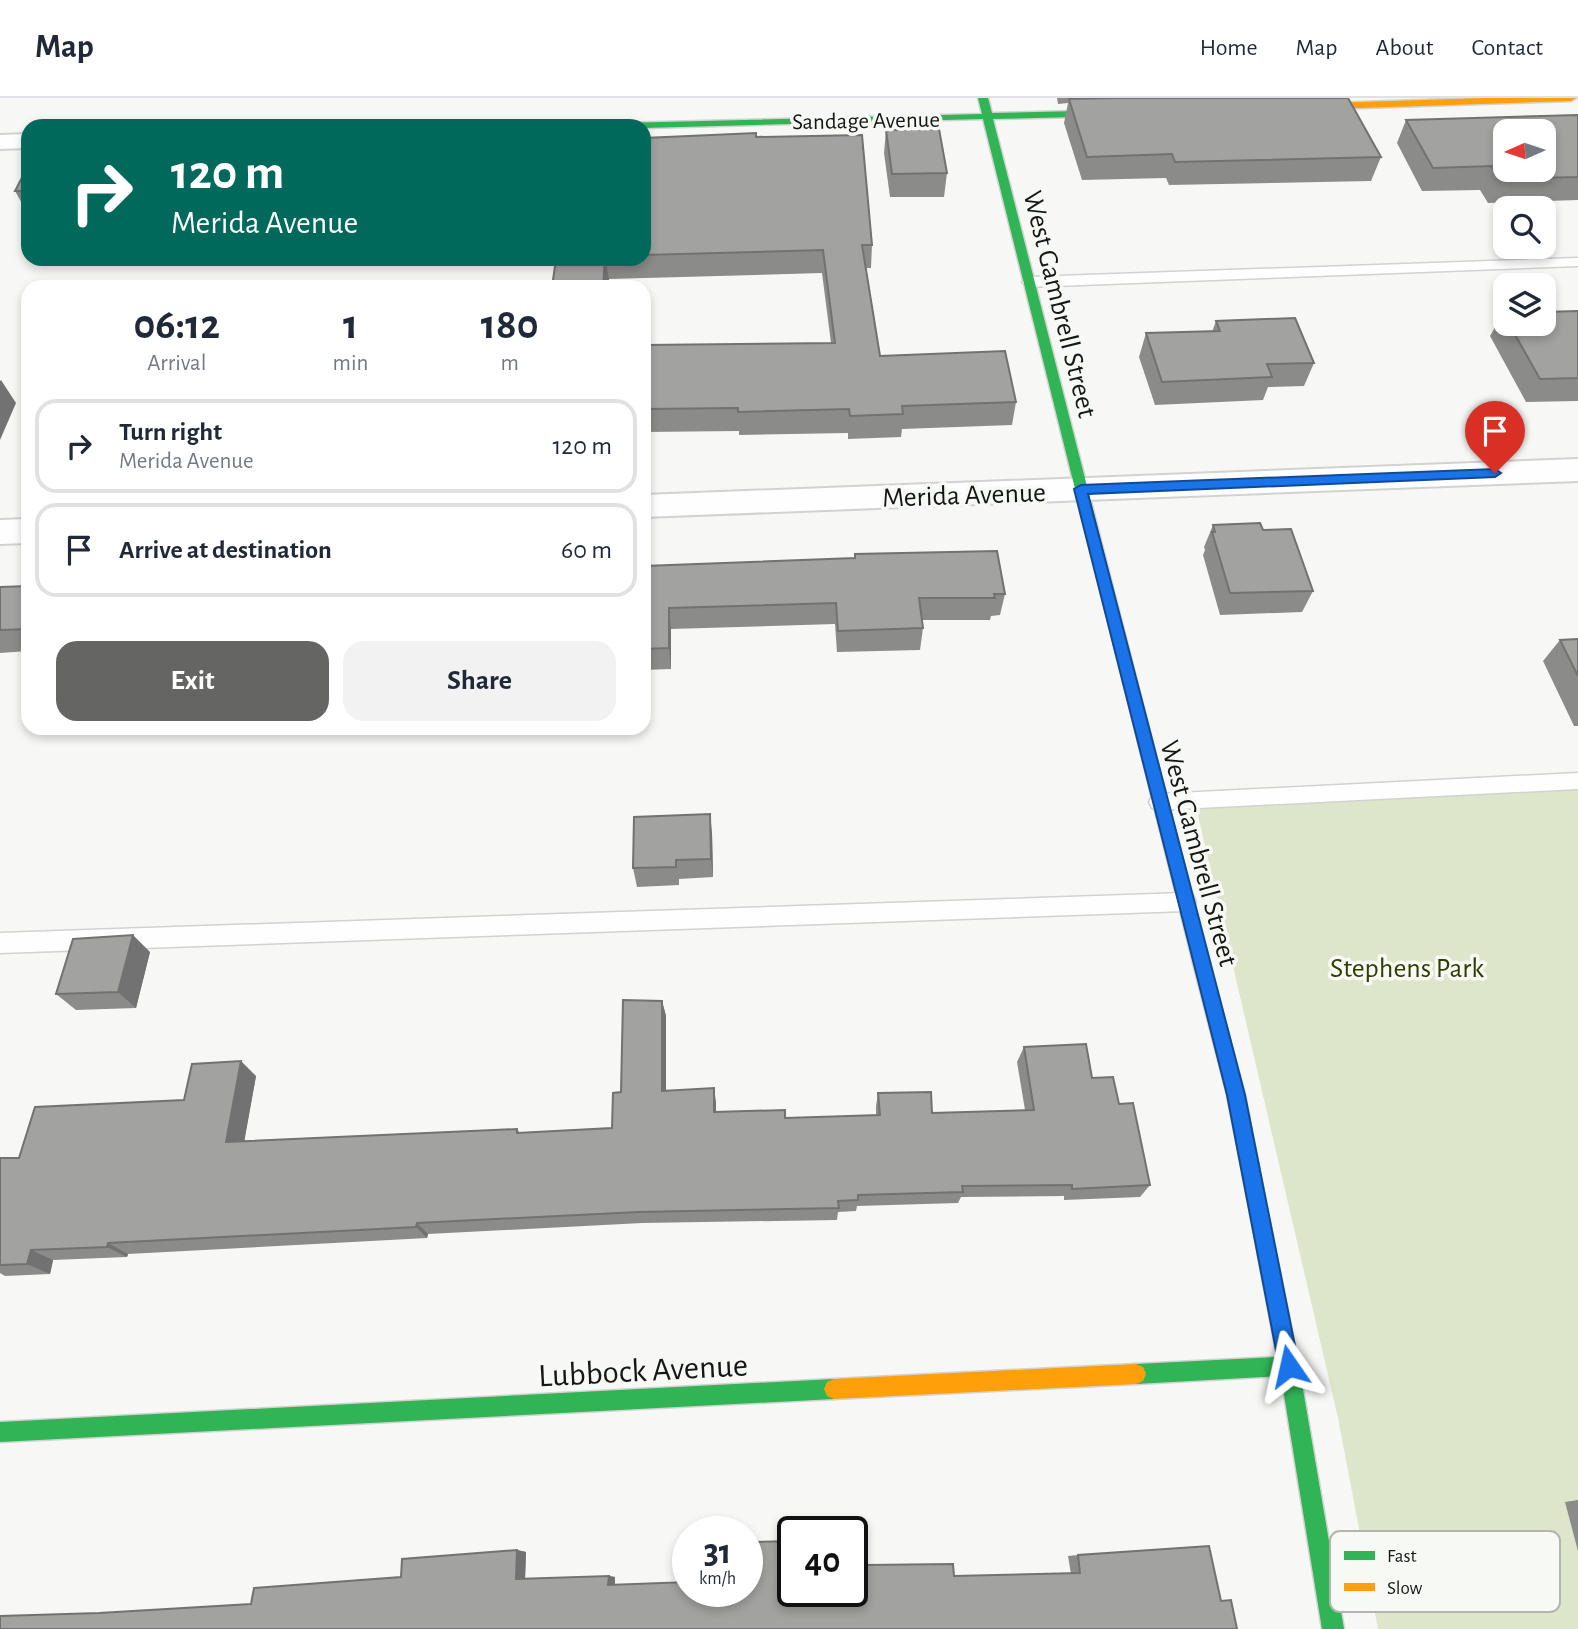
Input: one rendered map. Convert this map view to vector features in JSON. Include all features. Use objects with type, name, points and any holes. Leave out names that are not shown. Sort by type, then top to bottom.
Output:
[{"type":"street","name":"West Gambrell Street","points":[[983,98],[1159,802],[1236,1095],[1289,1366],[1330,1606]]},
{"type":"street","points":[[1279,107],[1571,98]]},
{"type":"street","name":"Sandage Avenue","points":[[651,125],[1140,112]]},
{"type":"street","points":[[0,142],[21,141]]},
{"type":"street","name":"Merida Avenue","points":[[651,506],[1578,470]]},
{"type":"street","points":[[0,532],[21,531]]},
{"type":"street","name":"Lubbock Avenue","points":[[0,1432],[1289,1366]]},
{"type":"lane","points":[[1029,282],[1578,262]]},
{"type":"lane","points":[[1159,802],[1578,781]]},
{"type":"lane","points":[[0,943],[1185,902]]},
{"type":"green space","name":"Stephens Park","points":[[1578,787],[1578,1629],[1378,1629],[1375,1612],[1560,1612],[1560,1531],[1359,1531],[1338,1418],[1196,807]]},
{"type":"building","points":[[1348,98],[1381,157],[1175,162],[1172,154],[1087,157],[1069,99]]},
{"type":"building","points":[[1578,115],[1578,177],[1556,178],[1556,119],[1493,119],[1493,168],[1433,168],[1406,120]]},
{"type":"building","points":[[939,129],[947,173],[892,174],[886,130]]},
{"type":"building","points":[[756,133],[756,137],[862,135],[872,245],[862,245],[880,356],[1005,351],[1016,402],[902,406],[903,414],[850,416],[849,409],[738,412],[738,408],[651,409],[651,345],[835,343],[823,250],[651,255],[651,138]]},
{"type":"building","points":[[21,179],[21,191],[15,191]]},
{"type":"building","points":[[555,266],[604,266],[604,280],[553,280]]},
{"type":"building","points":[[1578,311],[1578,378],[1540,379],[1516,336],[1556,336],[1556,312]]},
{"type":"building","points":[[1295,318],[1314,363],[1267,364],[1272,377],[1162,382],[1146,333],[1220,331],[1216,321]]},
{"type":"building","points":[[1260,523],[1263,530],[1291,529],[1313,591],[1230,593],[1212,532],[1215,532],[1213,525]]},
{"type":"building","points":[[997,551],[1005,594],[994,594],[995,598],[919,598],[923,628],[838,631],[836,603],[669,608],[669,648],[651,649],[651,566],[855,558],[855,554]]},
{"type":"building","points":[[21,586],[21,629],[0,630],[0,587]]},
{"type":"building","points":[[1578,639],[1578,676],[1560,640]]},
{"type":"building","points":[[710,814],[711,859],[676,860],[676,867],[633,868],[634,817]]},
{"type":"building","points":[[133,935],[118,992],[56,994],[73,939]]},
{"type":"building","points":[[623,1000],[662,1001],[662,1091],[714,1088],[714,1112],[785,1110],[785,1118],[880,1115],[878,1093],[931,1092],[932,1113],[1034,1110],[1024,1047],[1086,1044],[1092,1078],[1113,1077],[1119,1104],[1133,1103],[1150,1185],[1072,1189],[1072,1185],[962,1186],[963,1192],[858,1195],[858,1200],[838,1201],[839,1208],[638,1212],[108,1243],[107,1247],[31,1250],[27,1264],[0,1265],[0,1158],[19,1158],[35,1107],[184,1100],[192,1064],[241,1061],[226,1142],[517,1129],[517,1133],[612,1128],[613,1093],[621,1092]]},
{"type":"building","points":[[777,1541],[777,1607],[868,1607],[868,1565],[953,1564],[954,1576],[1080,1573],[1078,1555],[1209,1546],[1221,1601],[1231,1600],[1237,1629],[0,1629],[0,1616],[251,1604],[254,1588],[401,1577],[402,1559],[517,1550],[516,1579],[609,1576],[608,1585],[672,1583],[672,1607],[763,1607],[763,1542]]},
{"type":"traffic: fast","points":[[983,98],[1201,963]]},
{"type":"traffic: fast","points":[[651,125],[1117,113]]},
{"type":"traffic: fast","points":[[1259,1213],[1289,1366],[1330,1611]]},
{"type":"traffic: fast","points":[[1136,1374],[1289,1366]]},
{"type":"traffic: fast","points":[[0,1432],[834,1389]]},
{"type":"traffic: fast","points":[[1330,1612],[1333,1629]]},
{"type":"traffic: slow","points":[[1300,107],[1571,98]]},
{"type":"traffic: slow","points":[[1201,963],[1236,1095],[1259,1213]]},
{"type":"traffic: slow","points":[[834,1389],[1136,1374]]},
{"type":"route","points":[[1289,1366],[1236,1095],[1081,489],[1495,473]]}]
